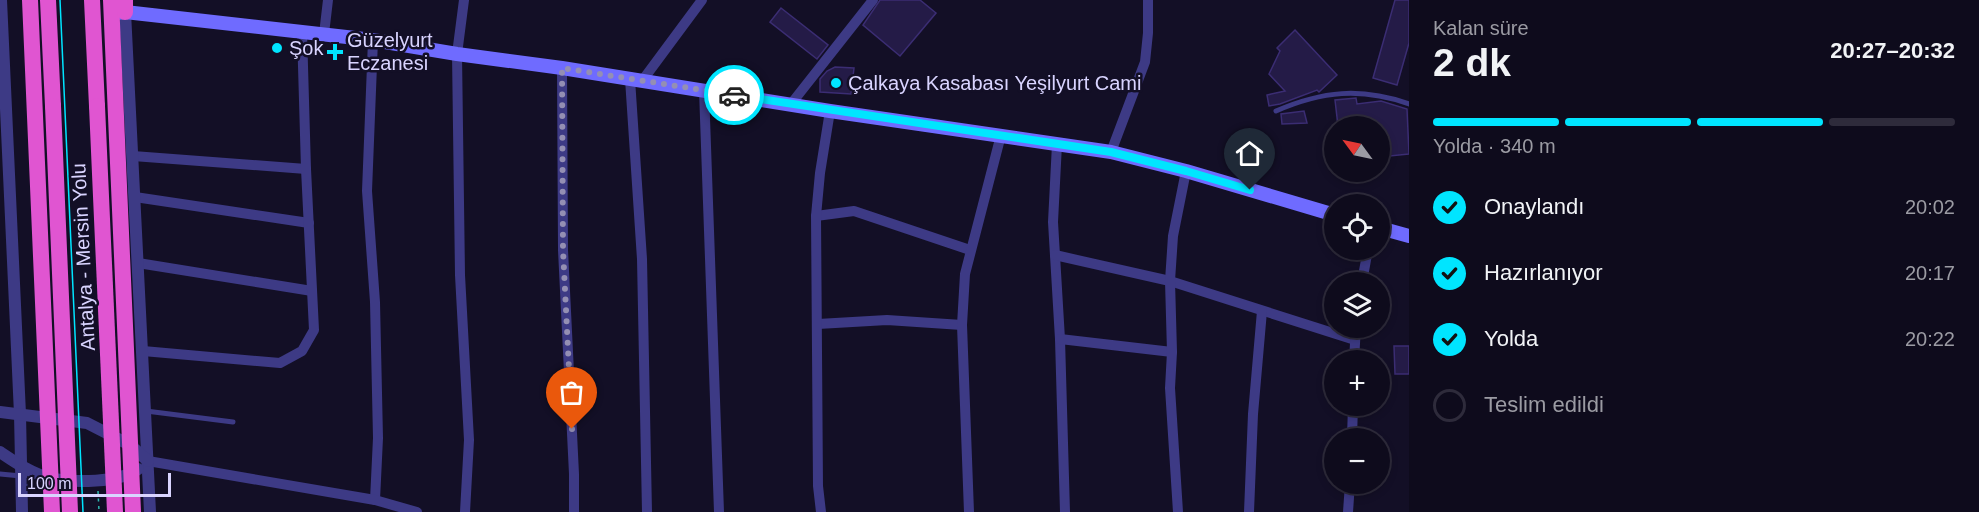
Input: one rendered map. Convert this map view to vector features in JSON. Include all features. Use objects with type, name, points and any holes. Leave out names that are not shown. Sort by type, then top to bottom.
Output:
[{"type":"highway","points":[[30,0],[52,512]]},
{"type":"highway","name":"Antalya - Mersin Yolu","points":[[48,0],[70,512]]},
{"type":"highway","name":"Antalya - Mersin Yolu","points":[[92,0],[115,512]]},
{"type":"highway","points":[[118,7],[133,512]]},
{"type":"main road","points":[[118,7],[373,40],[1111,152],[1186,171],[1324,212]]},
{"type":"main road","points":[[1390,231],[1409,236]]},
{"type":"street","points":[[1,0],[20,414],[22,512]]},
{"type":"street","points":[[324,34],[328,0]]},
{"type":"street","points":[[464,0],[457,54],[460,275],[469,440],[465,512]]},
{"type":"street","points":[[647,512],[636,80],[702,0]]},
{"type":"street","points":[[791,104],[873,0]]},
{"type":"street","points":[[1111,152],[1145,62],[1148,0]]},
{"type":"street","points":[[118,7],[133,156],[150,512]]},
{"type":"street","points":[[143,351],[280,363],[302,351],[314,330],[306,169],[303,32]]},
{"type":"street","points":[[373,40],[367,191],[375,302],[378,438],[375,500]]},
{"type":"street","points":[[562,68],[563,250],[574,512]]},
{"type":"street","points":[[704,90],[719,512]]},
{"type":"street","points":[[821,512],[818,486],[816,216],[830,111]]},
{"type":"street","points":[[969,512],[962,325],[965,274],[1001,135]]},
{"type":"street","points":[[1058,144],[1053,222],[1060,339],[1065,512]]},
{"type":"street","points":[[133,156],[306,169]]},
{"type":"street","points":[[1178,512],[1170,388],[1172,352],[1170,281],[1173,236],[1186,171]]},
{"type":"street","points":[[135,196],[309,223]]},
{"type":"street","points":[[816,216],[854,211],[970,250]]},
{"type":"street","points":[[1055,255],[1170,281],[1355,340],[1354,350]]},
{"type":"street","points":[[138,263],[312,291]]},
{"type":"street","points":[[1250,512],[1253,414],[1262,311]]},
{"type":"street","points":[[818,324],[887,320],[962,325]]},
{"type":"street","points":[[1060,339],[1172,352]]},
{"type":"street","points":[[0,412],[87,423],[130,445],[148,461],[375,500],[389,508],[417,512]]},
{"type":"street","points":[[0,453],[21,471],[51,478],[97,481],[132,474],[148,461]]},
{"type":"street","points":[[1348,512],[1349,494]]},
{"type":"lane","points":[[1276,111],[1301,100],[1331,93],[1388,96],[1409,104]]},
{"type":"lane","points":[[146,411],[233,422]]},
{"type":"lane","points":[[0,474],[21,471]]},
{"type":"path","points":[[97,481],[99,511]]},
{"type":"building","points":[[880,0],[920,0],[936,13],[900,56],[863,25]]},
{"type":"building","points":[[1395,0],[1409,0],[1409,43],[1397,85],[1373,78]]},
{"type":"building","points":[[781,8],[828,45],[817,59],[770,22]]},
{"type":"building","points":[[1295,30],[1337,75],[1319,92],[1317,90],[1269,106],[1267,95],[1285,91],[1269,74],[1280,51],[1277,48]]},
{"type":"building","name":"Çalkaya Kasabası Yeşilyurt Cami","points":[[835,67],[854,68],[851,94],[820,92],[820,79],[827,71]]},
{"type":"building","points":[[1356,98],[1357,104],[1381,101],[1407,109],[1409,154],[1390,156],[1390,116],[1337,116],[1335,100]]},
{"type":"building","points":[[1304,111],[1307,123],[1282,124],[1281,114]]},
{"type":"building","points":[[1394,346],[1409,346],[1409,374],[1395,374]]},
{"type":"tram line","points":[[60,0],[83,512]]},
{"type":"way so far","points":[[572,429],[563,250],[562,68],[734,95]]},
{"type":"place","name":"Şok","points":[[277,48]]},
{"type":"place","name":"Güzelyurt Eczanesi","points":[[335,52]]},
{"type":"place","name":"Çalkaya Kasabası Yeşilyurt Cami","points":[[836,83]]},
{"type":"route","points":[[734,95],[1111,152],[1250,190]]}]
